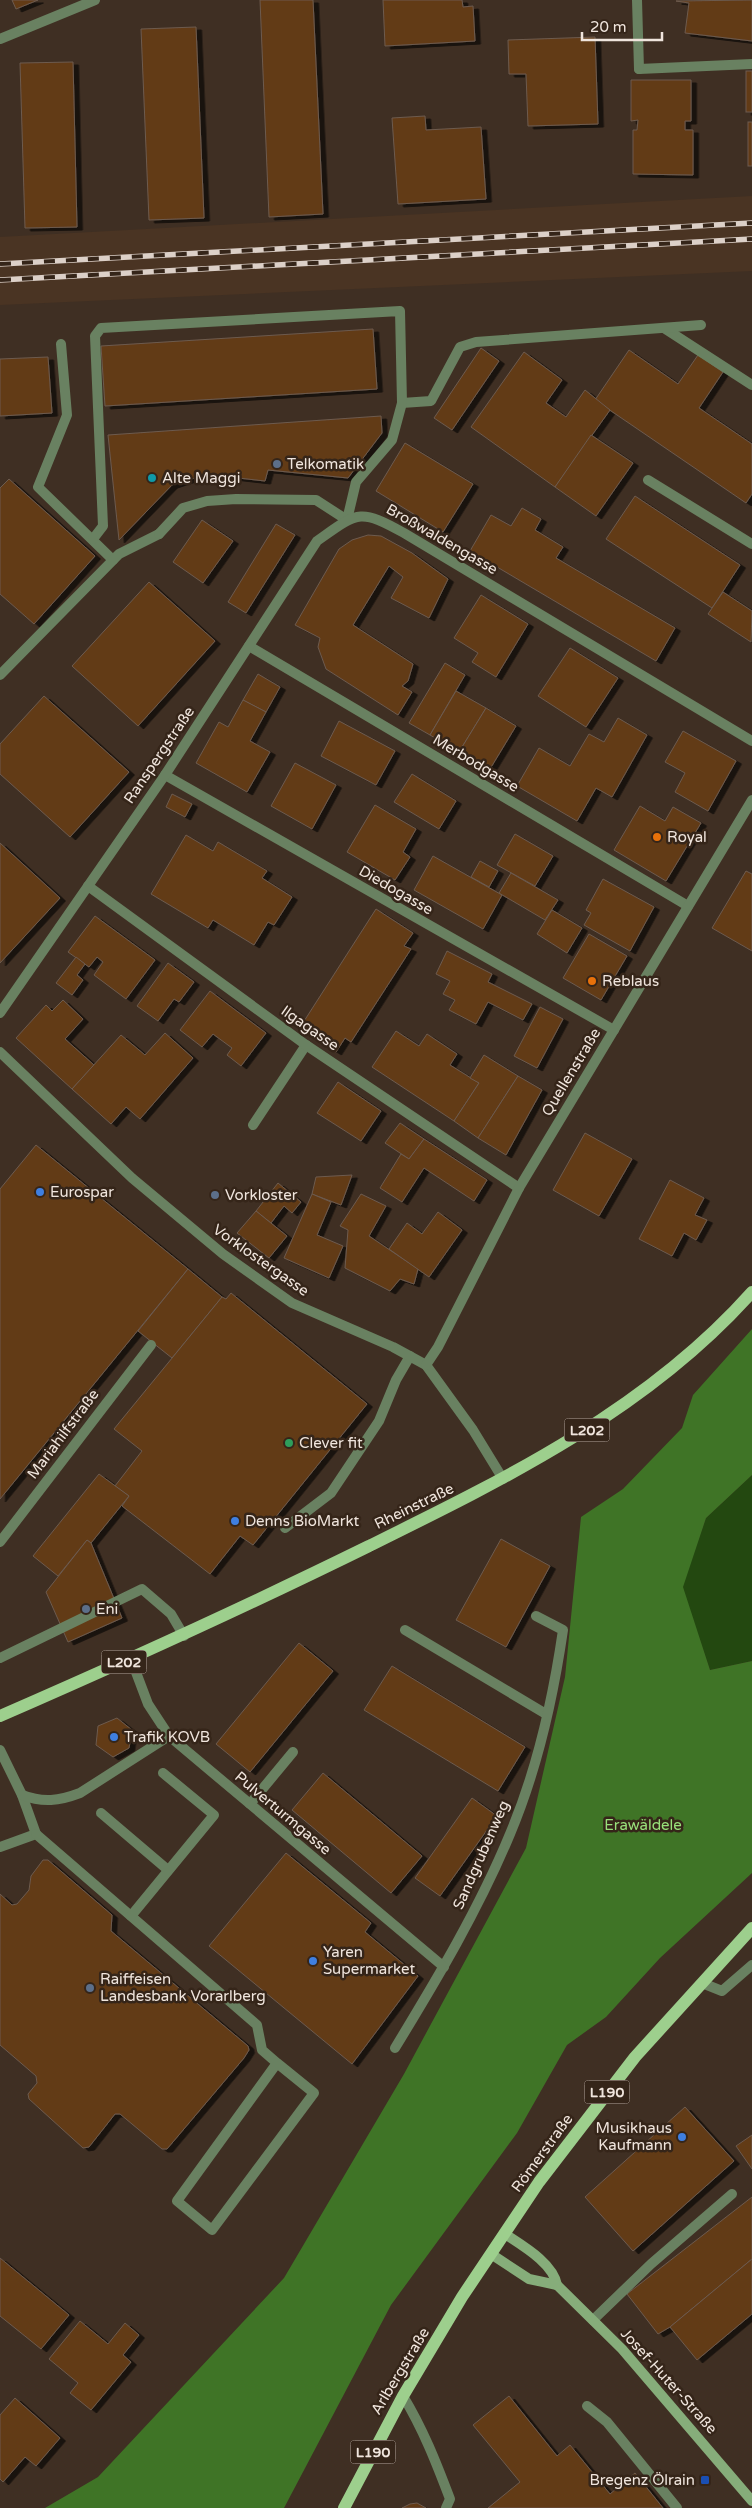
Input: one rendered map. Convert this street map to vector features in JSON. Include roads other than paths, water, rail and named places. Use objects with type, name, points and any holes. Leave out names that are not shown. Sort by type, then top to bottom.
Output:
[{"type":"main road","name":"Rheinstraße","points":[[0,1716],[184,1636],[503,1479],[569,1442],[660,1379],[752,1292]]},
{"type":"main road","name":"Römerstraße","points":[[492,2254],[573,2136],[636,2057],[752,1928]]},
{"type":"main road","name":"Josef-Huter-Straße","points":[[505,2234],[543,2263],[556,2278],[557,2285],[622,2349],[752,2501]]},
{"type":"main road","points":[[492,2254],[530,2279],[557,2285]]},
{"type":"main road","name":"Arlbergstraße","points":[[344,2508],[402,2396],[462,2297],[492,2254]]},
{"type":"street","points":[[0,39],[95,0]]},
{"type":"street","points":[[637,0],[639,69],[752,64]]},
{"type":"street","points":[[0,675],[113,560],[122,552],[159,534],[182,508],[207,501],[316,500],[347,520],[356,482],[392,440],[402,403],[400,312],[101,328],[95,336],[104,526],[93,539]]},
{"type":"street","points":[[402,403],[431,400],[460,347],[476,342],[701,325]]},
{"type":"street","points":[[664,328],[752,385]]},
{"type":"street","points":[[62,344],[67,415],[38,487],[113,560]]},
{"type":"street","points":[[648,480],[752,544]]},
{"type":"street","name":"Broßwaldengasse","points":[[347,520],[362,516],[375,517],[390,525],[752,741]]},
{"type":"street","name":"Ranspergstraße","points":[[0,1013],[164,775],[317,541],[347,520]]},
{"type":"street","name":"Merbodgasse","points":[[248,646],[688,906]]},
{"type":"street","name":"Diedogasse","points":[[164,775],[614,1030]]},
{"type":"street","name":"Quellenstraße","points":[[426,1365],[438,1347],[519,1188],[752,800]]},
{"type":"street","name":"Ilgagasse","points":[[88,886],[306,1046],[519,1188]]},
{"type":"street","points":[[253,1125],[306,1046]]},
{"type":"street","name":"Vorklostergasse","points":[[0,1052],[132,1178],[223,1254],[292,1303],[426,1365],[473,1430],[503,1479]]},
{"type":"street","name":"Mariahilfstraße","points":[[0,1542],[150,1345]]},
{"type":"street","points":[[285,1528],[331,1493],[379,1421],[396,1380],[410,1356]]},
{"type":"street","points":[[0,1658],[142,1589],[171,1614],[184,1636]]},
{"type":"street","name":"Sandgrubenweg","points":[[395,2048],[444,1967],[510,1833],[539,1749],[556,1678],[563,1630],[536,1616]]},
{"type":"street","points":[[405,1630],[546,1714]]},
{"type":"street","name":"Pulverturmgasse","points":[[131,1659],[148,1704],[169,1736],[444,1967]]},
{"type":"street","points":[[22,1795],[37,1801],[65,1799],[80,1792],[169,1736]]},
{"type":"street","points":[[0,1750],[22,1795],[36,1834],[258,2025],[262,2050],[314,2093],[212,2230],[177,2201],[277,2063]]},
{"type":"street","points":[[250,1804],[293,1752]]},
{"type":"street","points":[[131,1916],[214,1815],[163,1773]]},
{"type":"street","points":[[102,1813],[168,1870]]},
{"type":"street","points":[[0,1847],[36,1834]]},
{"type":"street","points":[[702,1983],[722,1991],[752,1965]]},
{"type":"street","points":[[593,2320],[651,2264],[732,2194]]},
{"type":"street","points":[[402,2396],[422,2427],[450,2499],[446,2508]]},
{"type":"street","points":[[587,2406],[607,2422],[677,2508]]},
{"type":"railway","points":[[0,264],[752,223]]},
{"type":"railway","points":[[0,280],[752,239]]},
{"type":"place","name":"Telkomatik","points":[[277,464]]},
{"type":"place","name":"Alte Maggi","points":[[152,478]]},
{"type":"place","name":"Royal","points":[[657,837]]},
{"type":"place","name":"Reblaus","points":[[592,981]]},
{"type":"place","name":"Eurospar","points":[[40,1192]]},
{"type":"place","name":"Vorkloster","points":[[215,1195]]},
{"type":"place","name":"Clever fit","points":[[289,1443]]},
{"type":"place","name":"Denns BioMarkt","points":[[235,1521]]},
{"type":"place","name":"Eni","points":[[86,1609]]},
{"type":"place","name":"Trafik KOVB","points":[[114,1737]]},
{"type":"place","name":"Yaren Supermarket","points":[[313,1961]]},
{"type":"place","name":"Raiffeisen Landesbank Vorarlberg","points":[[90,1988]]},
{"type":"place","name":"Musikhaus Kaufmann","points":[[682,2137]]},
{"type":"place","name":"Bregenz Ölrain","points":[[705,2480]]},
{"type":"park label","name":"Erawäldele","points":[[643,1825]]}]
